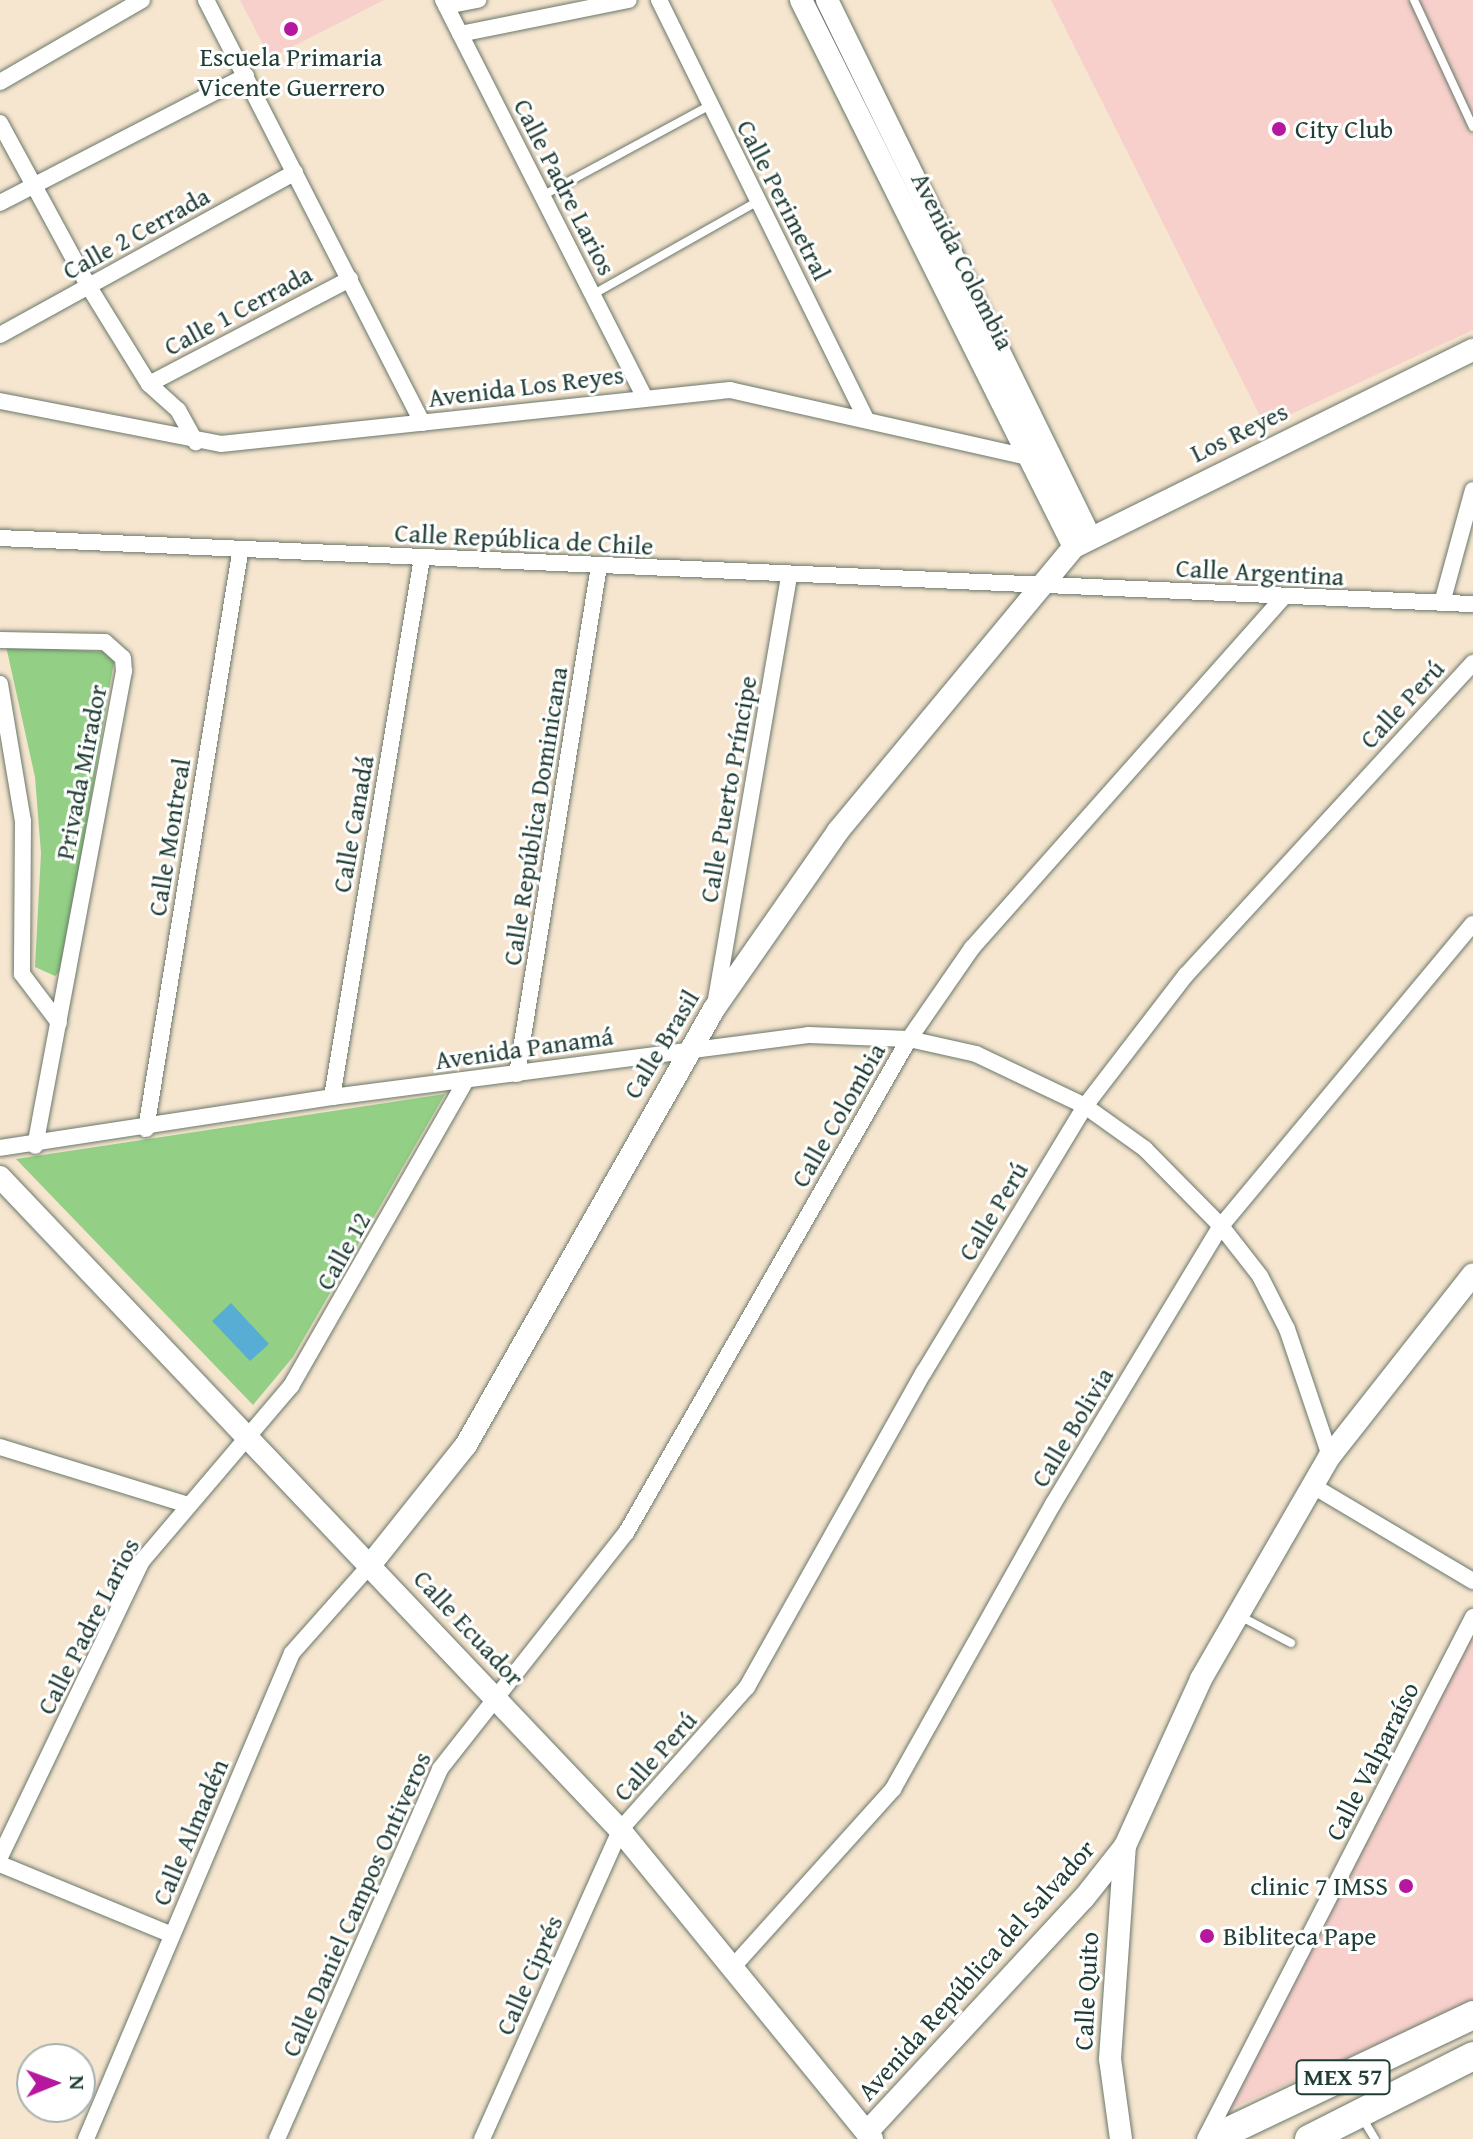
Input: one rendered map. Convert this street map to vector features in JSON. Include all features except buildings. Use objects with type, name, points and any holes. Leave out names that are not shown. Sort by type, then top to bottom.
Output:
[{"type":"highway","name":"MEX 57","points":[[1212,2139],[1473,2015]]},
{"type":"highway","name":"MEX 57","points":[[1316,2137],[1473,2056]]},
{"type":"street","points":[[0,82],[142,0]]},
{"type":"street","points":[[206,0],[422,423]]},
{"type":"street","points":[[444,3],[478,0]]},
{"type":"street","points":[[460,34],[629,0]]},
{"type":"street","name":"Calle Perimetral","points":[[659,0],[867,420]]},
{"type":"street","name":"Avenida Colombia","points":[[801,0],[1030,458],[1082,541]]},
{"type":"street","name":"Avenida Colombia","points":[[827,0],[1056,462],[1082,541]]},
{"type":"street","name":"Calle Padre Larios","points":[[444,3],[644,396]]},
{"type":"street","points":[[0,203],[246,76]]},
{"type":"street","points":[[0,123],[89,287],[149,384],[178,410],[196,442]]},
{"type":"street","name":"Calle 2 Cerrada","points":[[0,335],[295,172]]},
{"type":"street","name":"Calle 1 Cerrada","points":[[149,384],[350,279]]},
{"type":"street","name":"Los Reyes","points":[[1046,585],[1082,541],[1473,350]]},
{"type":"street","name":"Avenida Los Reyes","points":[[0,401],[196,442],[238,443],[644,396],[751,392],[1056,462]]},
{"type":"street","points":[[1442,603],[1473,490]]},
{"type":"street","name":"Calle República de Chile","points":[[0,538],[240,553],[1046,585]]},
{"type":"street","name":"Calle Montreal","points":[[146,1129],[240,553]]},
{"type":"street","name":"Calle Canadá","points":[[332,1097],[422,558]]},
{"type":"street","name":"Calle República Dominicana","points":[[517,1074],[599,566]]},
{"type":"street","name":"Calle Puerto Príncipe","points":[[714,1009],[789,577]]},
{"type":"street","name":"Calle Argentina","points":[[1046,585],[1283,598],[1473,604]]},
{"type":"street","name":"Calle Brasil","points":[[371,1564],[460,1455],[687,1049],[714,1009],[848,820],[1046,585]]},
{"type":"street","name":"Calle Colombia","points":[[497,1701],[626,1533],[909,1039],[972,948],[1283,598]]},
{"type":"street","name":"Privada Mirador","points":[[0,640],[105,642],[123,658],[35,1146]]},
{"type":"street","name":"Calle Perú","points":[[620,1830],[747,1687],[924,1372],[1085,1106],[1186,975],[1473,663]]},
{"type":"street","name":"Privada Mirador","points":[[0,684],[23,821],[20,965],[25,981],[59,1023]]},
{"type":"street","name":"Calle Bolivia","points":[[732,1968],[900,1778],[1053,1504],[1221,1226],[1473,924]]},
{"type":"street","name":"Avenida Panamá","points":[[0,1148],[35,1146],[146,1129],[332,1097],[808,1035],[909,1039],[976,1054],[1085,1106],[1145,1149],[1221,1226],[1260,1276],[1287,1329],[1330,1456]]},
{"type":"street","name":"Calle 12","points":[[248,1436],[314,1349],[466,1081]]},
{"type":"street","name":"Calle Ecuador","points":[[0,1177],[371,1564],[620,1830],[870,2136]]},
{"type":"street","name":"Avenida República del Salvador","points":[[870,2136],[1084,1898],[1125,1846],[1201,1679],[1330,1456],[1473,1274]]},
{"type":"street","name":"Calle Padre Larios","points":[[0,1857],[142,1561],[248,1436]]},
{"type":"street","points":[[0,1447],[188,1505]]},
{"type":"street","points":[[1313,1486],[1473,1581]]},
{"type":"street","name":"Calle Almadén","points":[[86,2139],[292,1653],[371,1564]]},
{"type":"street","name":"Calle Valparaíso","points":[[1205,2139],[1473,1617]]},
{"type":"street","name":"Calle Daniel Campos Ontiveros","points":[[277,2139],[440,1769],[497,1701]]},
{"type":"street","name":"Calle Ciprés","points":[[482,2139],[620,1830]]},
{"type":"street","name":"Calle Quito","points":[[1121,2139],[1110,2059],[1125,1846]]},
{"type":"street","points":[[0,1864],[172,1935]]},
{"type":"lane","points":[[1414,0],[1473,127]]},
{"type":"lane","points":[[542,196],[710,105]]},
{"type":"lane","points":[[592,295],[758,201]]},
{"type":"lane","points":[[1238,1615],[1291,1643]]},
{"type":"lane","points":[[1359,2113],[1375,2139]]},
{"type":"shaded area","name":"Escuela Primaria Vicente Guerrero","points":[[240,0],[384,0],[270,58]]},
{"type":"shaded area","name":"City Club","points":[[1051,0],[1473,0],[1473,330],[1265,426]]},
{"type":"shaded area","name":"clinic 7 IMSS","points":[[1473,1631],[1473,2002],[1228,2110]]},
{"type":"green space","points":[[6,646],[107,652],[114,661],[63,967],[55,976],[35,967],[41,853],[35,777]]},
{"type":"green space","points":[[445,1094],[293,1357],[253,1405],[16,1159]]},
{"type":"water","points":[[231,1303],[269,1344],[250,1361],[212,1321]]},
{"type":"place","name":"Escuela Primaria Vicente Guerrero","points":[[291,29]]},
{"type":"place","name":"City Club","points":[[1279,129]]},
{"type":"place","name":"clinic 7 IMSS","points":[[1406,1886]]},
{"type":"place","name":"Bibliteca Pape","points":[[1207,1936]]}]
